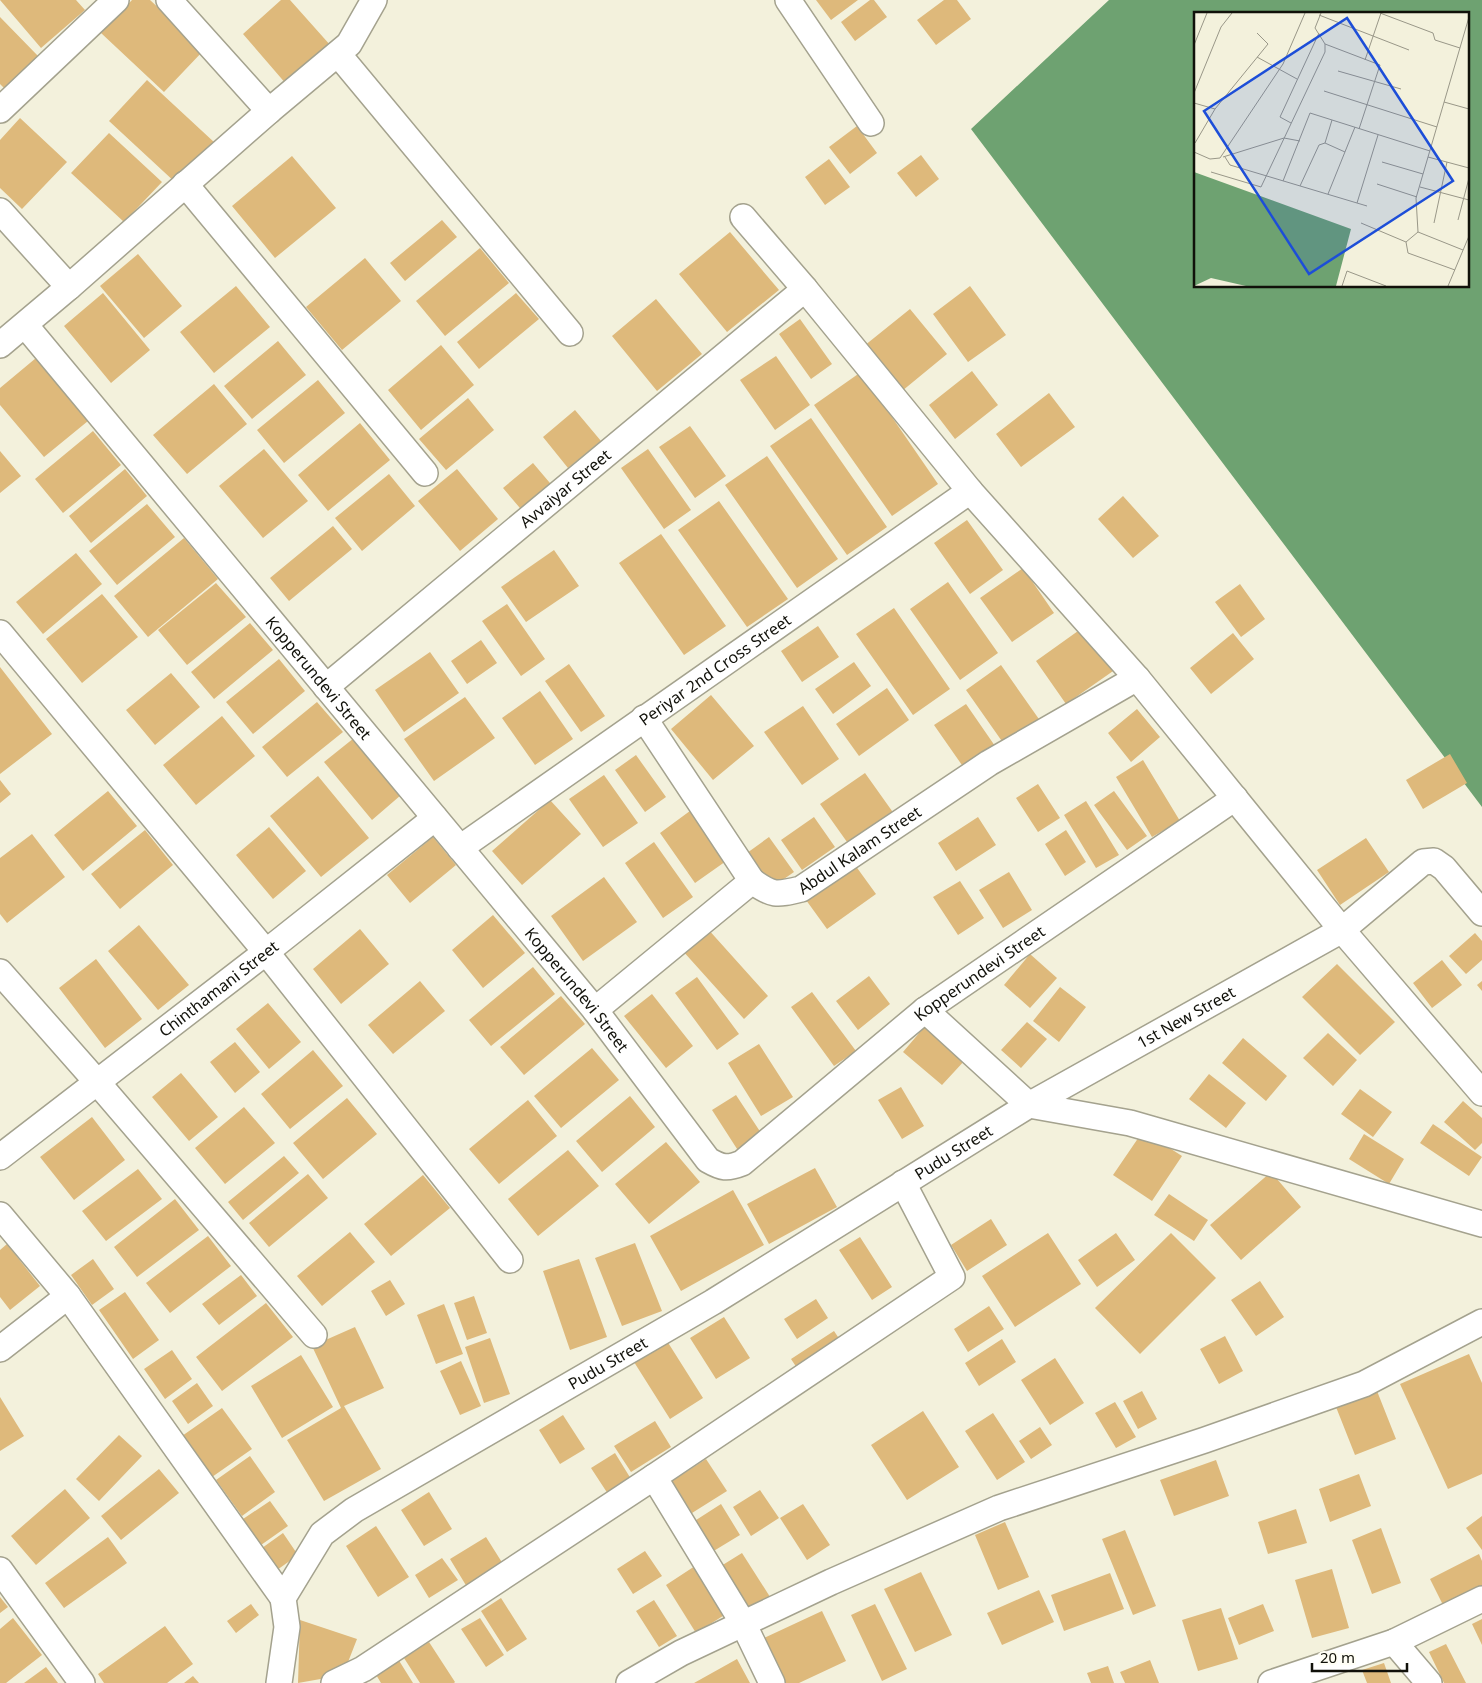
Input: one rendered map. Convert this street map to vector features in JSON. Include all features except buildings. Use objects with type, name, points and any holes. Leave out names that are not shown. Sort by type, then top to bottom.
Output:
[{"type":"street","points":[[0,110],[116,0]]},
{"type":"street","points":[[169,0],[269,110]]},
{"type":"street","points":[[0,345],[69,287],[269,110],[349,44],[374,0]]},
{"type":"street","points":[[788,0],[871,123]]},
{"type":"street","points":[[338,54],[570,334]]},
{"type":"street","points":[[185,184],[425,473]]},
{"type":"street","points":[[0,211],[69,287]]},
{"type":"street","points":[[743,217],[970,491],[1137,678],[1342,930],[1482,1093]]},
{"type":"street","name":"Avvaiyar Street","points":[[326,687],[804,289]]},
{"type":"street","name":"Kopperundevi Street","points":[[25,325],[595,1010],[708,1160],[718,1166],[730,1168],[742,1163],[925,1010],[1235,798]]},
{"type":"street","name":"Periyar 2nd Cross Street","points":[[460,848],[970,491]]},
{"type":"street","points":[[0,633],[266,952],[510,1260]]},
{"type":"street","name":"Abdul Kalam Street","points":[[752,881],[768,892],[783,894],[801,889],[989,762],[1137,678]]},
{"type":"street","points":[[595,1010],[752,881],[644,718]]},
{"type":"street","name":"Chinthamani Street","points":[[0,1157],[266,952],[435,818]]},
{"type":"street","name":"1st New Street","points":[[1029,1105],[1342,930],[1423,862],[1434,861],[1444,868],[1482,913]]},
{"type":"street","points":[[0,972],[314,1335]]},
{"type":"street","points":[[925,1010],[1029,1105],[1130,1123],[1482,1224]]},
{"type":"street","name":"Pudu Street","points":[[283,1598],[322,1534],[354,1510],[713,1302],[1029,1105]]},
{"type":"street","points":[[334,1683],[363,1669],[952,1277],[903,1184]]},
{"type":"street","points":[[0,1215],[68,1296],[283,1598],[287,1627],[279,1683]]},
{"type":"street","points":[[0,1349],[68,1296]]},
{"type":"street","points":[[629,1683],[681,1652],[830,1582],[999,1508],[1204,1440],[1364,1384],[1482,1322]]},
{"type":"street","points":[[654,1477],[743,1623],[772,1683]]},
{"type":"street","points":[[0,1570],[82,1683]]},
{"type":"street","points":[[1271,1683],[1394,1642],[1482,1599]]},
{"type":"street","points":[[1394,1642],[1429,1683]]},
{"type":"shaded area","points":[[1109,0],[1482,0],[1482,807],[971,129]]}]
